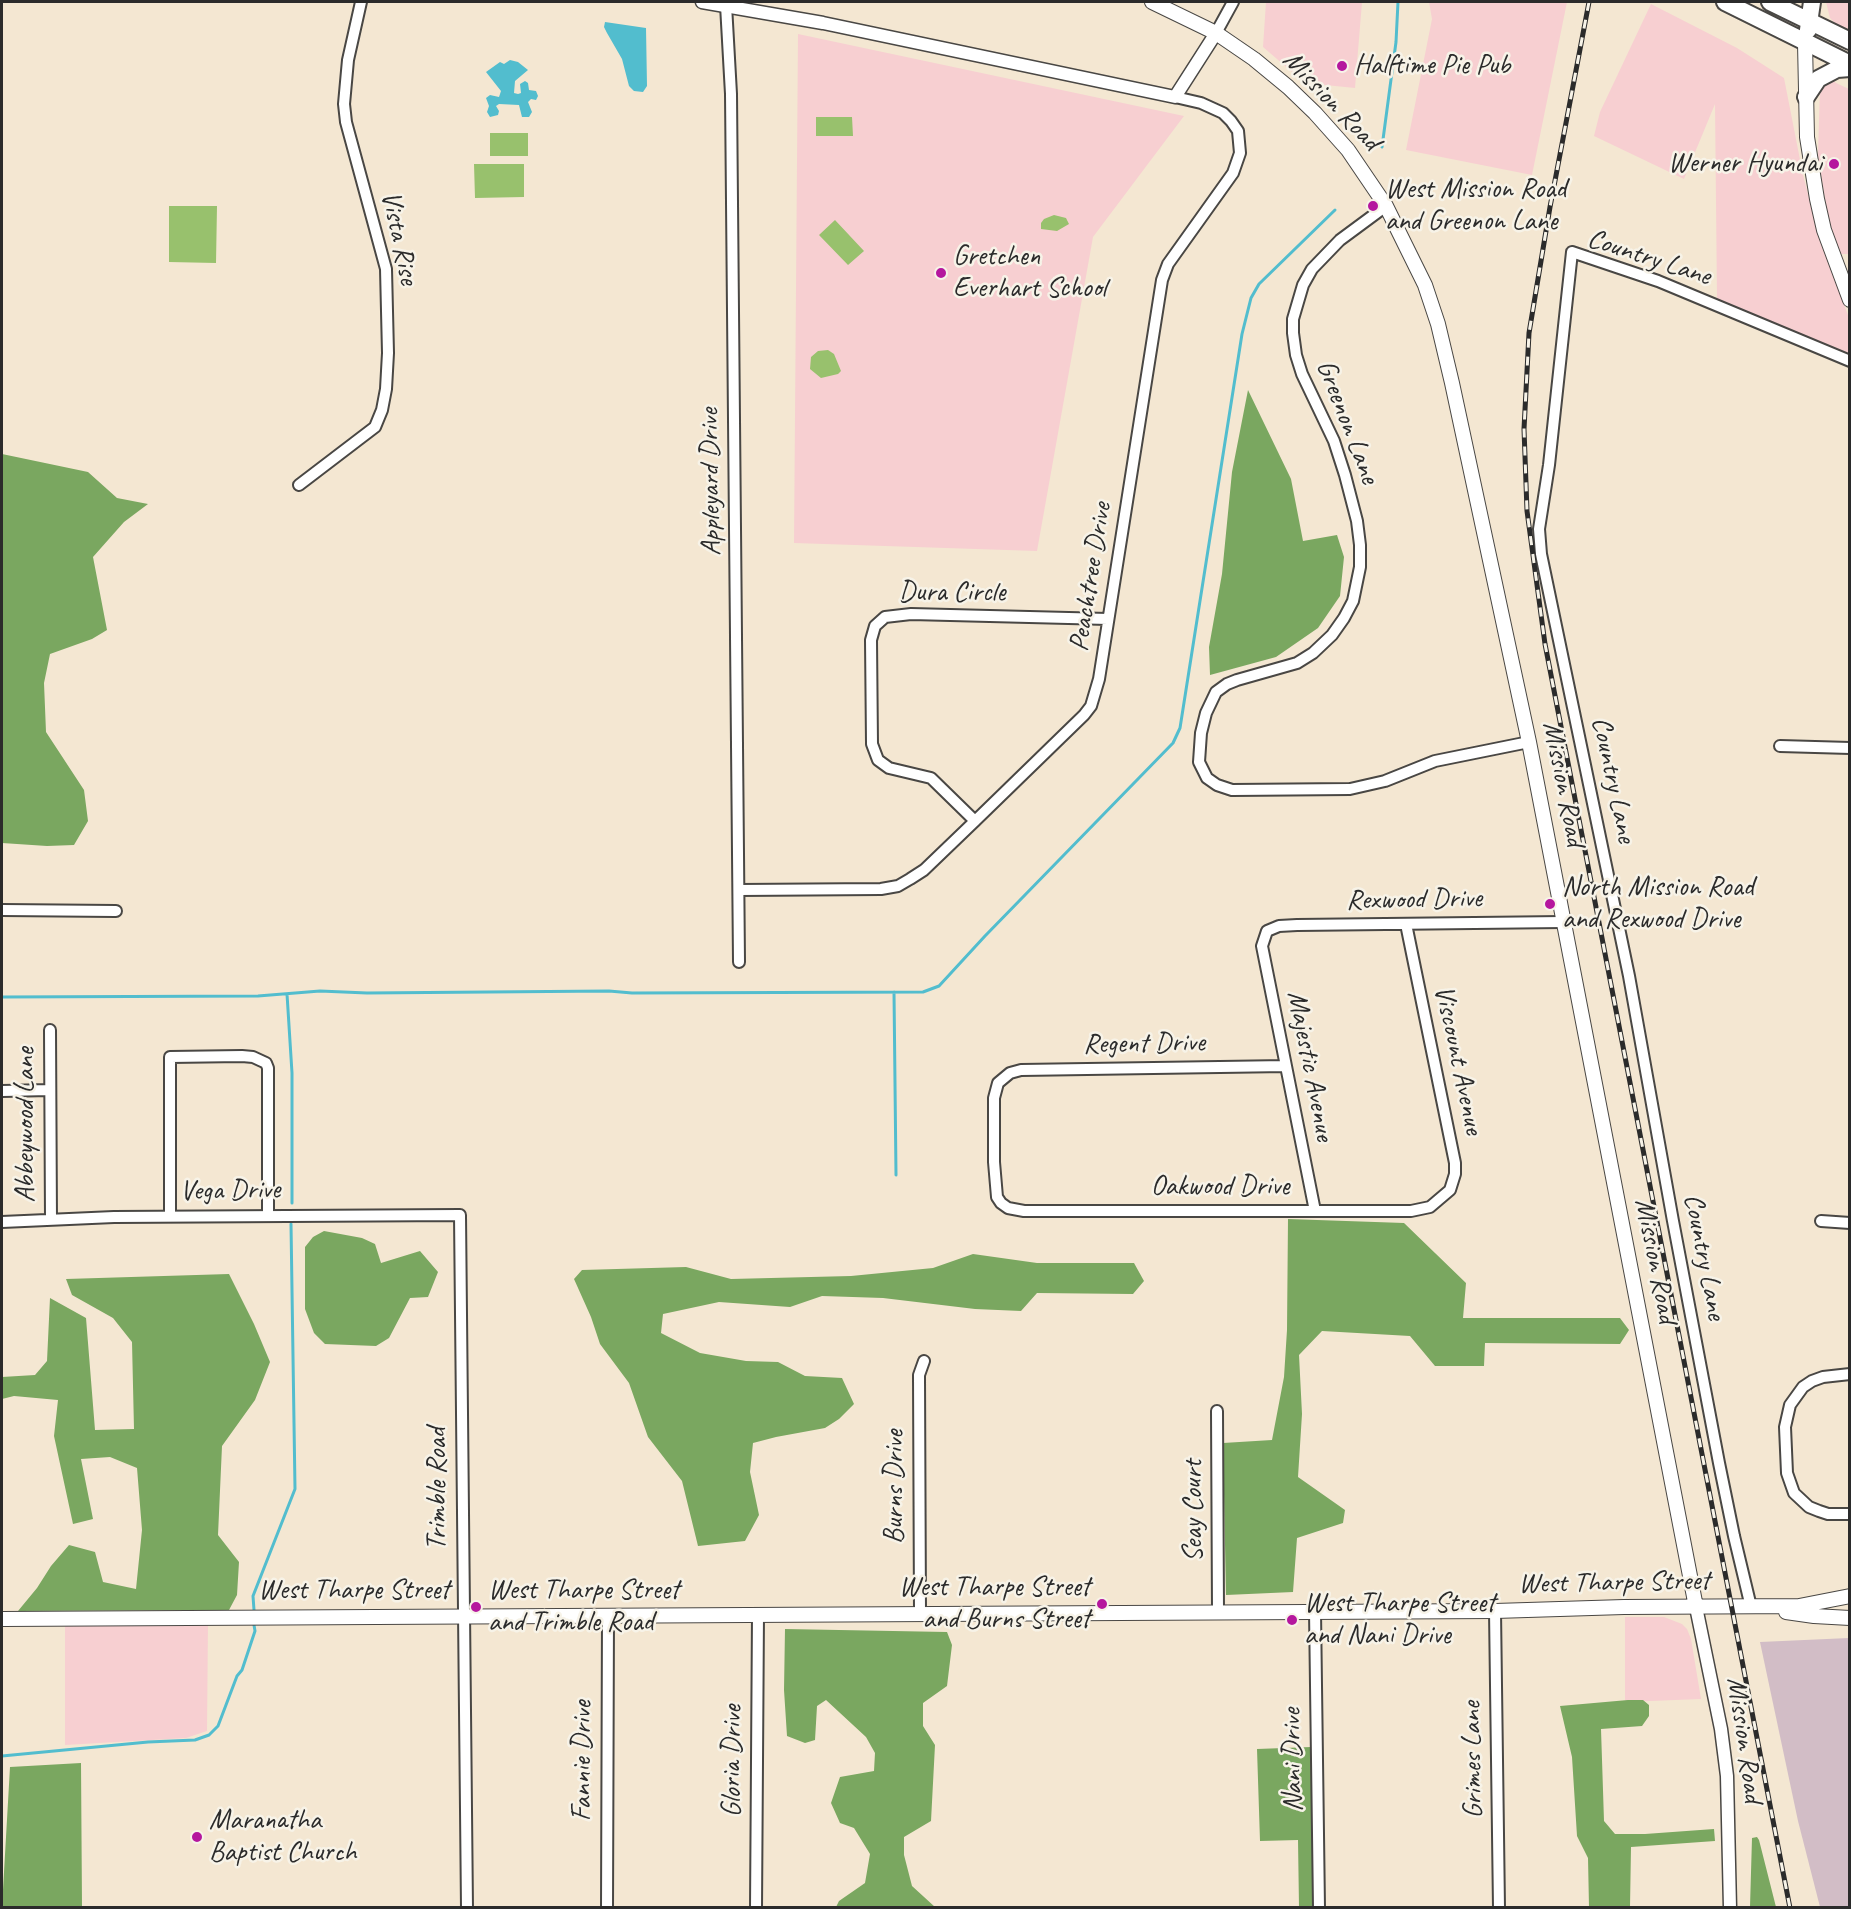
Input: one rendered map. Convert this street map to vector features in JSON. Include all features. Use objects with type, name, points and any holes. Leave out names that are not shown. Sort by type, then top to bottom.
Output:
[{"type":"main road","name":"Mission Road","points":[[1152,2],[1216,33],[1254,59],[1315,113],[1348,150],[1386,206],[1416,263],[1438,324],[1529,742],[1696,1607]]},
{"type":"main road","points":[[1725,2],[1850,66]]},
{"type":"main road","points":[[1770,2],[1850,41]]},
{"type":"main road","points":[[1812,2],[1805,43],[1807,137],[1824,230],[1850,300]]},
{"type":"main road","points":[[1806,97],[1818,79],[1850,66]]},
{"type":"main road","points":[[1751,1607],[1799,1606],[1850,1596]]},
{"type":"main road","points":[[1751,1607],[1814,1616],[1850,1618]]},
{"type":"main road","name":"West Tharpe Street","points":[[2,1619],[1495,1611],[1751,1607]]},
{"type":"street","name":"Vista Rise","points":[[299,485],[375,428],[382,410],[386,389],[388,353],[386,269],[346,122],[344,104],[348,60],[361,2]]},
{"type":"street","points":[[702,2],[726,3],[1175,97],[1233,2]]},
{"type":"street","name":"Appleyard Drive","points":[[726,3],[731,94],[739,963]]},
{"type":"street","name":"Peachtree Drive","points":[[739,890],[881,889],[898,886],[924,870],[1084,715],[1090,706],[1099,679],[1162,280],[1168,264],[1233,173],[1240,153],[1238,131],[1223,113],[1175,97]]},
{"type":"street","name":"Greenon Lane","points":[[1386,206],[1340,240],[1311,269],[1303,285],[1293,319],[1296,355],[1302,374],[1334,441],[1357,521],[1360,567],[1353,601],[1332,635],[1313,653],[1297,663],[1227,684],[1216,692],[1206,713],[1201,733],[1199,762],[1207,778],[1217,785],[1232,790],[1350,789],[1385,781],[1435,761],[1529,742]]},
{"type":"street","name":"Country Lane","points":[[1751,1607],[1717,1451],[1629,976],[1541,554],[1539,529],[1549,465],[1572,252],[1658,281],[1850,361]]},
{"type":"street","name":"Dura Circle","points":[[975,820],[931,778],[889,768],[878,760],[872,744],[871,640],[875,627],[885,617],[911,614],[1108,619]]},
{"type":"street","points":[[1780,746],[1850,748]]},
{"type":"street","points":[[2,910],[116,911]]},
{"type":"street","name":"Rexwood Drive","points":[[1266,931],[1279,926],[1297,925],[1563,922]]},
{"type":"street","name":"Viscount Avenue","points":[[1406,924],[1455,1163],[1454,1183],[1439,1201]]},
{"type":"street","name":"Majestic Avenue","points":[[1266,931],[1262,946],[1315,1211]]},
{"type":"street","name":"Abbeywood Lane","points":[[50,1030],[51,1220]]},
{"type":"street","points":[[170,1216],[170,1057],[242,1056],[253,1057],[266,1063],[268,1068],[268,1215]]},
{"type":"street","name":"Regent Drive","points":[[1001,1203],[995,1190],[994,1098],[998,1083],[1004,1077],[1022,1070],[1286,1066]]},
{"type":"street","points":[[2,1091],[50,1090]]},
{"type":"street","name":"Oakwood Drive","points":[[1001,1203],[1008,1208],[1024,1211],[1411,1211],[1430,1207],[1439,1201]]},
{"type":"street","name":"Vega Drive","points":[[2,1222],[170,1216],[460,1215]]},
{"type":"street","name":"Trimble Road","points":[[460,1215],[467,1908]]},
{"type":"street","points":[[1821,1221],[1850,1223]]},
{"type":"street","name":"Burns Drive","points":[[920,1613],[919,1375],[924,1361]]},
{"type":"street","points":[[1850,1374],[1823,1377],[1803,1387],[1790,1405],[1785,1427],[1787,1473],[1794,1493],[1809,1507],[1819,1511],[1828,1514],[1850,1514]]},
{"type":"street","name":"Seay Court","points":[[1217,1411],[1218,1611]]},
{"type":"street","name":"Mission Road","points":[[1696,1607],[1721,1729],[1727,1776],[1730,1908]]},
{"type":"street","name":"Nani Drive","points":[[1315,1611],[1319,1908]]},
{"type":"street","name":"Grimes Lane","points":[[1495,1611],[1499,1908]]},
{"type":"street","name":"Gloria Drive","points":[[756,1908],[758,1614]]},
{"type":"street","name":"Fannie Drive","points":[[607,1908],[608,1615]]},
{"type":"shaded area","points":[[1266,2],[1362,2],[1355,88],[1305,83],[1263,47]]},
{"type":"shaded area","points":[[1429,2],[1567,2],[1532,175],[1406,150],[1432,19]]},
{"type":"shaded area","points":[[1826,2],[1849,2],[1849,32],[1840,28],[1830,18]]},
{"type":"shaded area","points":[[1651,4],[1737,48],[1784,78],[1803,175],[1819,236],[1849,318],[1849,357],[1717,299],[1715,104],[1684,179],[1594,136],[1600,112]]},
{"type":"shaded area","name":"Gretchen Everhart School","points":[[798,34],[1184,116],[1093,237],[1037,551],[794,543]]},
{"type":"shaded area","name":"Werner Hyundai","points":[[1831,78],[1849,89],[1849,254],[1839,254],[1828,218],[1818,155],[1820,88]]},
{"type":"shaded area","points":[[1625,1617],[1664,1617],[1682,1624],[1687,1629],[1691,1639],[1701,1699],[1625,1702]]},
{"type":"shaded area","points":[[208,1624],[207,1731],[186,1738],[65,1745],[65,1625]]},
{"type":"shaded area","points":[[1849,1638],[1849,1907],[1820,1907],[1798,1821],[1760,1642]]},
{"type":"green space","points":[[816,117],[852,117],[853,136],[816,136]]},
{"type":"green space","points":[[490,133],[528,133],[528,156],[490,156]]},
{"type":"green space","points":[[474,164],[524,164],[524,197],[475,198]]},
{"type":"green space","points":[[169,206],[217,206],[216,263],[169,262]]},
{"type":"green space","points":[[1054,215],[1066,218],[1069,224],[1057,231],[1041,229],[1044,219]]},
{"type":"green space","points":[[835,220],[864,251],[848,265],[819,235]]},
{"type":"green space","points":[[828,350],[834,354],[841,371],[838,374],[821,378],[810,369],[811,357],[818,351]]},
{"type":"green space","points":[[1248,390],[1291,479],[1303,541],[1337,535],[1344,557],[1340,596],[1318,628],[1276,657],[1210,675],[1209,647],[1222,574],[1232,472]]},
{"type":"green space","points":[[2,454],[88,472],[117,498],[148,504],[124,522],[93,557],[107,630],[92,639],[50,654],[44,683],[46,732],[84,790],[88,821],[74,845],[2,843]]},
{"type":"green space","points":[[1288,1219],[1404,1223],[1466,1283],[1463,1318],[1620,1318],[1629,1330],[1620,1344],[1485,1343],[1484,1366],[1435,1366],[1410,1336],[1322,1331],[1299,1355],[1302,1414],[1298,1477],[1345,1510],[1343,1523],[1297,1538],[1293,1592],[1226,1595],[1223,1443],[1272,1440],[1284,1377],[1287,1330]]},
{"type":"green space","points":[[324,1231],[362,1238],[375,1244],[381,1263],[420,1251],[438,1272],[428,1297],[410,1298],[389,1338],[376,1346],[325,1344],[314,1333],[305,1309],[305,1247],[313,1237]]},
{"type":"green space","points":[[973,1254],[1037,1263],[1134,1263],[1144,1281],[1133,1294],[1037,1293],[1021,1311],[975,1309],[883,1298],[822,1296],[790,1307],[719,1302],[663,1314],[661,1333],[700,1353],[746,1361],[778,1362],[805,1376],[842,1378],[854,1404],[839,1419],[825,1428],[753,1443],[750,1472],[759,1515],[745,1541],[698,1546],[682,1481],[648,1437],[629,1383],[600,1344],[574,1279],[582,1270],[686,1267],[731,1279],[851,1276],[933,1268]]},
{"type":"green space","points":[[229,1274],[270,1362],[255,1400],[222,1446],[218,1535],[239,1562],[237,1595],[229,1610],[18,1611],[69,1545],[95,1552],[103,1582],[136,1589],[142,1530],[137,1468],[110,1457],[81,1459],[93,1519],[73,1524],[54,1436],[58,1400],[14,1396],[2,1399],[2,1377],[35,1375],[47,1361],[50,1298],[86,1318],[95,1430],[134,1429],[132,1342],[113,1318],[72,1295],[66,1279]]},
{"type":"green space","points":[[785,1629],[947,1632],[952,1645],[947,1686],[923,1703],[923,1726],[935,1745],[931,1821],[904,1837],[904,1855],[912,1886],[935,1907],[836,1907],[839,1901],[865,1883],[870,1854],[854,1828],[840,1823],[831,1803],[840,1777],[874,1771],[875,1753],[866,1737],[826,1700],[817,1706],[815,1740],[805,1743],[787,1736],[784,1690]]},
{"type":"green space","points":[[1643,1700],[1649,1705],[1649,1716],[1642,1726],[1601,1729],[1604,1821],[1615,1834],[1714,1829],[1715,1841],[1631,1847],[1630,1907],[1589,1907],[1588,1858],[1577,1836],[1572,1757],[1560,1706]]},
{"type":"green space","points":[[1311,1747],[1314,1907],[1299,1907],[1298,1840],[1260,1841],[1257,1749]]},
{"type":"green space","points":[[81,1763],[82,1907],[2,1907],[10,1767]]},
{"type":"green space","points":[[1757,1837],[1776,1907],[1750,1907],[1752,1838]]},
{"type":"water","points":[[605,22],[646,28],[647,86],[643,92],[634,91],[629,86],[622,59],[604,27]]},
{"type":"water","points":[[510,60],[518,62],[528,70],[515,81],[514,93],[521,93],[520,84],[525,81],[528,83],[529,90],[536,91],[538,96],[536,100],[531,99],[528,102],[532,112],[529,117],[522,117],[519,105],[499,104],[496,106],[499,111],[498,115],[490,117],[487,112],[489,106],[486,98],[490,95],[499,97],[501,91],[486,72],[500,62],[504,64]]},
{"type":"waterway","points":[[1382,147],[1396,42],[1398,2]]},
{"type":"waterway","points":[[2,997],[258,996],[320,991],[367,993],[923,992],[939,986],[1173,743],[1180,728],[1242,334],[1251,298],[1259,284],[1335,210]]},
{"type":"waterway","points":[[894,992],[896,1175]]},
{"type":"waterway","points":[[287,994],[292,1073],[292,1203]]},
{"type":"waterway","points":[[254,1610],[253,1596],[295,1489],[291,1224]]},
{"type":"waterway","points":[[2,1756],[148,1742],[195,1740],[209,1735],[218,1726],[237,1676],[242,1670],[255,1631],[254,1625]]},
{"type":"railway","points":[[1589,2],[1550,207],[1529,333],[1524,429],[1527,511],[1545,644],[1790,1908]]},
{"type":"place","name":"Halftime Pie Pub","points":[[1342,66]]},
{"type":"place","name":"Werner Hyundai","points":[[1834,164]]},
{"type":"place","name":"West Mission Road and Greenon Lane","points":[[1373,206]]},
{"type":"place","name":"Gretchen Everhart School","points":[[941,273]]},
{"type":"place","name":"North Mission Road and Rexwood Drive","points":[[1550,904]]},
{"type":"place","name":"West Tharpe Street and Burns Street","points":[[1102,1604]]},
{"type":"place","name":"West Tharpe Street and Trimble Road","points":[[476,1607]]},
{"type":"place","name":"West Tharpe Street and Nani Drive","points":[[1292,1620]]},
{"type":"place","name":"Maranatha Baptist Church","points":[[197,1837]]}]
